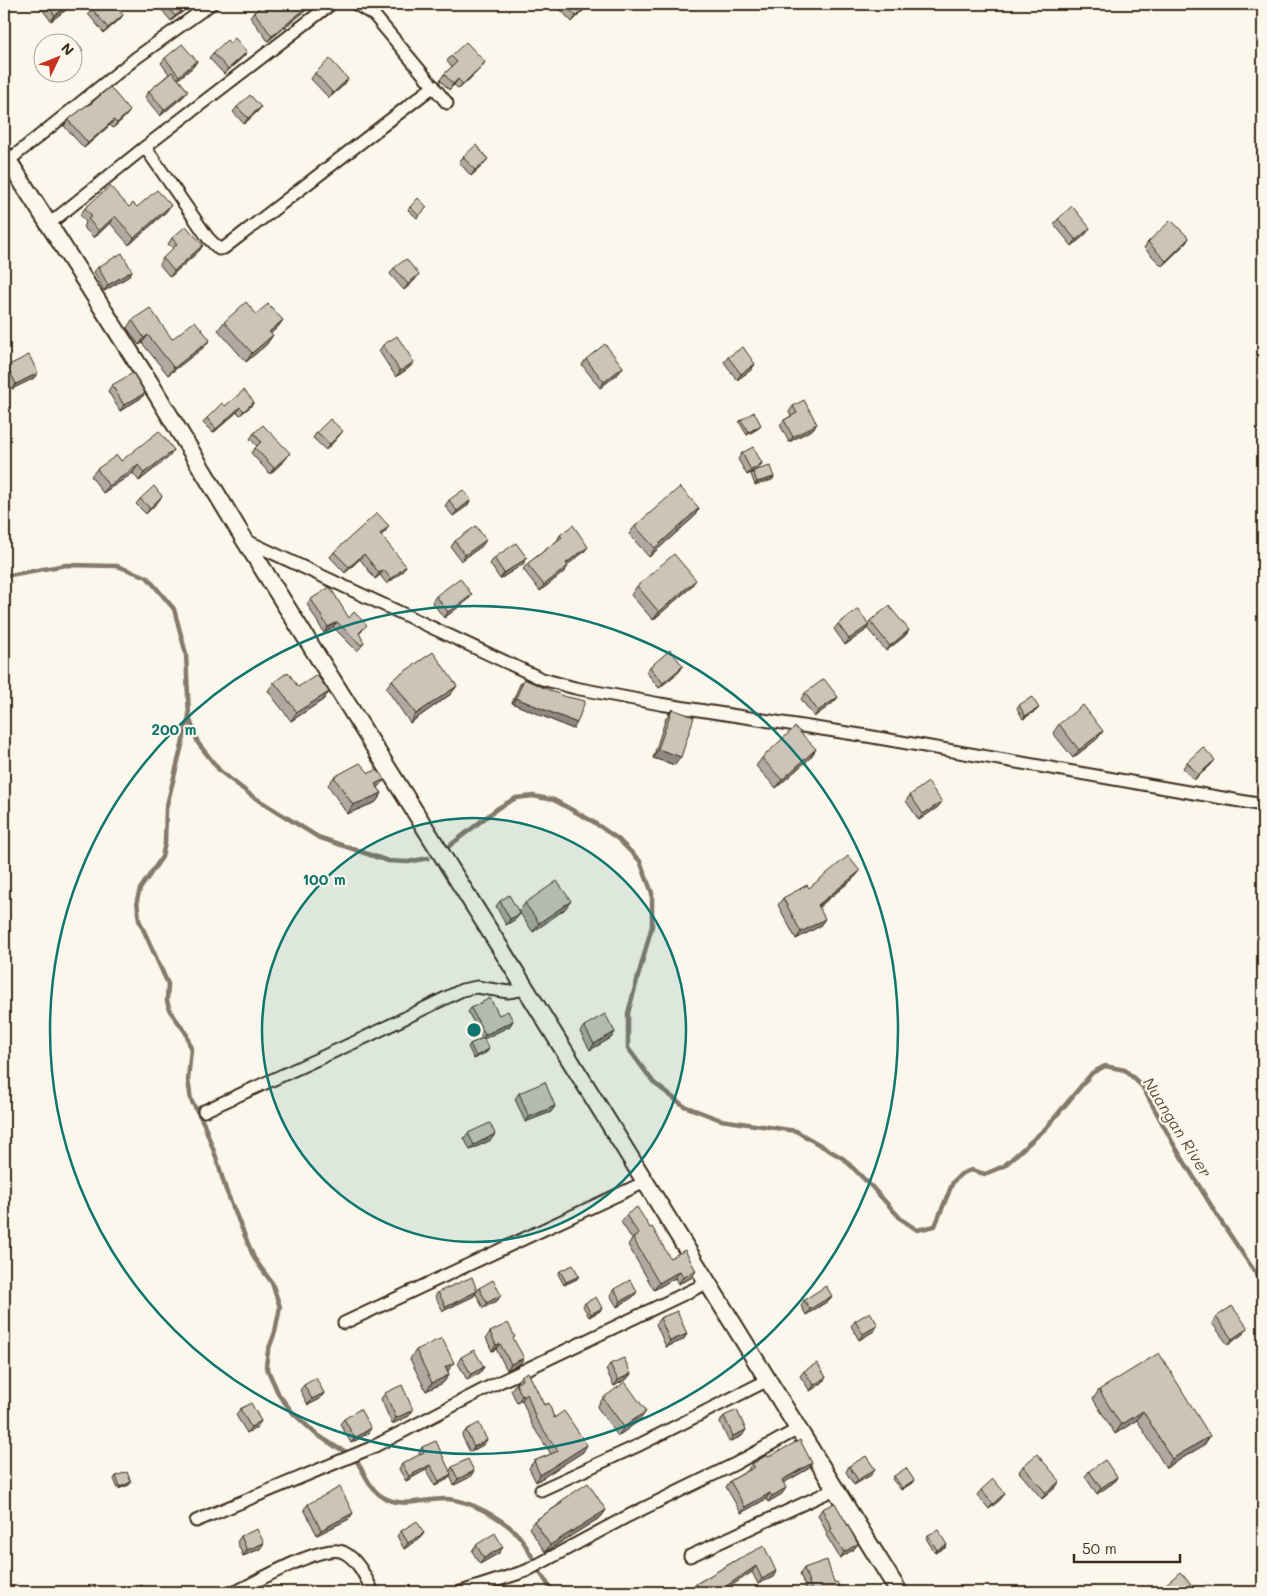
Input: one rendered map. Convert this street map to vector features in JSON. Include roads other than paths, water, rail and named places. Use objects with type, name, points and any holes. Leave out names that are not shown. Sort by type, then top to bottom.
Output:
[{"type":"street","points":[[211,4],[128,64],[6,158],[150,383],[244,539],[526,989],[835,1488],[894,1591]]},
{"type":"street","points":[[49,224],[145,147],[331,4]]},
{"type":"street","points":[[356,4],[374,15],[447,103]]},
{"type":"street","points":[[145,147],[208,238],[219,249],[224,248],[434,86]]},
{"type":"street","points":[[244,539],[542,678],[575,688],[660,704],[867,736],[1263,805]]},
{"type":"street","points":[[204,1111],[462,990],[477,987],[508,992],[526,989]]},
{"type":"street","points":[[344,1323],[644,1182]]},
{"type":"street","points":[[196,1521],[371,1448],[485,1389],[707,1282]]},
{"type":"street","points":[[541,1490],[629,1450],[768,1380]]},
{"type":"street","points":[[462,1592],[526,1571],[628,1516],[735,1464],[798,1429]]},
{"type":"street","points":[[690,1556],[835,1488]]},
{"type":"street","points":[[235,1592],[306,1558],[328,1550],[335,1550],[342,1551],[350,1556],[373,1592]]},
{"type":"waterway","name":"Nuangan River","points":[[4,576],[66,565],[117,566],[147,577],[174,609],[186,654],[189,717],[198,743],[220,771],[252,796],[318,837],[388,861],[408,862],[428,858]]},
{"type":"waterway","points":[[189,717],[166,809],[165,843],[162,857],[140,889],[137,900],[139,920],[168,984],[167,1001],[170,1011],[186,1033],[191,1049],[188,1080],[191,1100],[204,1124],[226,1190],[254,1258],[272,1283],[280,1307],[275,1332],[268,1351],[266,1366],[279,1395],[293,1413],[316,1434],[347,1452]]},
{"type":"waterway","name":"Nuangan River","points":[[448,847],[498,808],[516,798],[533,796],[554,800],[592,821],[618,839],[640,861],[652,893],[652,926],[628,1013],[628,1048],[654,1083],[684,1106],[721,1120],[796,1131],[844,1159],[901,1219],[917,1230],[935,1226],[953,1182],[961,1174],[971,1170],[985,1174],[1004,1166],[1046,1128],[1092,1073],[1105,1066],[1125,1070],[1142,1086],[1174,1145],[1220,1220],[1263,1284]]},
{"type":"waterway","points":[[356,1460],[371,1486],[383,1497],[390,1500],[406,1503],[439,1499],[456,1500],[486,1511],[518,1535],[535,1561]]},
{"type":"waterway","points":[[539,1571],[553,1592]]}]
